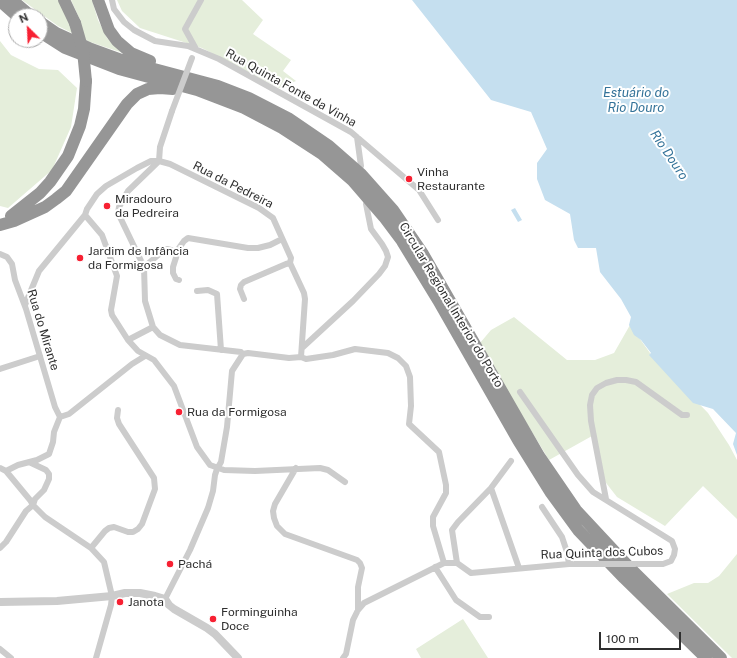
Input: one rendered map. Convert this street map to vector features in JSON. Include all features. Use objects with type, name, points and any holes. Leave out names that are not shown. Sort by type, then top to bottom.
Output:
[{"type":"highway","points":[[12,0],[22,8]]},
{"type":"highway","points":[[0,225],[18,212],[50,182],[68,156],[80,126],[84,109],[86,81],[83,51],[75,23],[64,0]]},
{"type":"highway","points":[[98,0],[109,30],[118,41],[131,52],[147,60],[200,76],[217,92]]},
{"type":"highway","points":[[0,1],[8,8]]},
{"type":"highway","name":"Circular Regional Interior do Porto","points":[[48,28],[56,33],[91,49],[217,92],[282,128],[322,154],[353,181],[384,217],[402,242],[438,300],[518,440],[551,493],[578,530],[624,578],[695,640],[721,658]]},
{"type":"highway","name":"Circular Regional Interior do Porto","points":[[48,37],[65,48],[119,69],[197,90],[217,92]]},
{"type":"highway","points":[[0,225],[14,221],[45,207],[66,191],[127,104],[137,94],[148,89],[160,88],[217,92]]},
{"type":"highway","name":"Circular Regional Interior do Porto","points":[[695,640],[706,658]]},
{"type":"street","points":[[112,0],[114,9],[124,22],[134,30],[155,40],[188,46],[196,49]]},
{"type":"street","points":[[196,49],[185,29],[201,0]]},
{"type":"street","points":[[196,49],[160,147],[159,161],[128,192],[119,207],[118,213],[144,267],[146,301],[153,327],[160,334],[180,345],[241,352],[243,354],[248,353],[289,358],[301,357],[306,359],[355,349],[388,353],[398,358],[406,366],[410,377],[411,406],[409,424],[438,452],[446,485],[446,492],[433,517],[433,526],[444,563]]},
{"type":"street","name":"Rua Quinta Fonte da Vinha","points":[[196,49],[219,59],[351,132],[419,190],[438,220]]},
{"type":"street","points":[[356,137],[361,166]]},
{"type":"street","points":[[25,305],[38,271],[85,215],[87,209],[97,194],[106,186],[137,168],[151,161],[159,161]]},
{"type":"street","name":"Rua da Pedreira","points":[[159,161],[170,164],[268,213],[274,218],[291,258],[290,263],[304,293],[305,299],[301,357]]},
{"type":"street","points":[[302,348],[353,301],[385,266],[388,257],[386,251],[371,229],[366,204]]},
{"type":"street","points":[[85,215],[102,235],[117,276],[111,310],[112,315],[128,340],[138,351],[154,360],[174,386],[197,448],[210,465],[216,469],[255,471],[320,468],[328,470],[345,482]]},
{"type":"street","points":[[179,280],[176,279],[172,267],[177,253],[184,241],[188,238],[248,248],[258,248],[270,245],[282,239]]},
{"type":"street","points":[[144,267],[167,249],[177,253]]},
{"type":"street","name":"Rua do Mirante","points":[[0,254],[7,256],[12,264],[15,280],[25,305],[55,407],[60,417]]},
{"type":"street","points":[[244,299],[240,289],[244,282],[290,263]]},
{"type":"street","points":[[197,291],[208,290],[217,294],[221,350]]},
{"type":"street","points":[[128,340],[153,327]]},
{"type":"street","points":[[165,599],[190,550],[208,508],[213,491],[216,469],[221,462],[227,426],[232,371],[243,354]]},
{"type":"street","points":[[0,369],[40,356]]},
{"type":"street","points":[[6,471],[49,454],[53,442],[54,432],[60,417],[69,414],[132,364],[145,356]]},
{"type":"street","points":[[606,499],[591,421],[590,405],[592,395],[597,388],[606,383],[617,380],[636,382],[682,415],[687,415]]},
{"type":"street","points":[[520,392],[578,475],[593,492],[606,499]]},
{"type":"street","points":[[91,548],[109,528],[114,527],[128,532],[133,532],[138,529],[142,524],[155,489],[154,478],[119,424],[117,418],[118,410]]},
{"type":"street","points":[[343,658],[346,654],[353,620],[358,610],[364,603],[444,563],[457,563],[452,530],[491,488],[511,461]]},
{"type":"street","points":[[0,548],[6,542],[26,512],[33,505],[35,499],[44,490],[49,479],[49,474],[46,470],[29,462]]},
{"type":"street","points":[[0,468],[6,471],[33,505],[45,517],[91,548],[104,562],[112,596],[111,605],[96,658]]},
{"type":"street","points":[[296,468],[275,504],[273,511],[277,526],[285,534],[357,560],[360,563],[362,568],[358,587],[358,610]]},
{"type":"street","points":[[491,488],[519,568]]},
{"type":"street","name":"Rua Quinta dos Cubos","points":[[457,563],[471,573],[569,564],[663,564],[671,561],[675,549],[672,540],[606,499]]},
{"type":"street","points":[[542,508],[562,537],[569,564]]},
{"type":"street","points":[[435,567],[456,600],[480,617],[490,617]]},
{"type":"street","points":[[0,602],[57,601],[112,596],[125,593],[140,593],[165,599],[174,609],[215,634],[238,658]]},
{"type":"street","points":[[0,650],[11,658]]},
{"type":"green space","points":[[22,0],[59,0],[67,17],[81,22],[71,0],[92,0],[98,20],[107,38],[123,53],[90,42],[58,26],[48,19],[48,8],[33,8]]},
{"type":"green space","points":[[117,0],[242,0],[263,20],[253,34],[291,60],[283,71],[296,81],[279,88],[202,48],[140,28],[122,11]]},
{"type":"green space","points":[[0,41],[11,55],[39,69],[58,70],[77,88],[71,127],[52,170],[8,208],[0,206]]},
{"type":"green space","points":[[514,317],[567,360],[595,360],[614,353],[630,325],[650,353],[708,413],[729,445],[737,460],[737,519],[703,486],[665,526],[617,497],[603,479],[592,436],[549,460],[480,343],[491,330]]},
{"type":"green space","points":[[737,554],[737,658],[732,658],[667,594],[694,583],[708,583],[719,576]]},
{"type":"green space","points":[[463,619],[488,658],[421,658],[416,649]]},
{"type":"water","name":"Estuário do Rio Douro","points":[[412,0],[737,0],[737,455],[733,444],[736,433],[713,409],[693,403],[649,355],[651,353],[641,340],[634,335],[629,325],[631,317],[621,299],[600,272],[596,248],[578,248],[574,240],[570,214],[545,200],[537,179],[537,163],[547,149],[531,112],[491,100]]},
{"type":"water","points":[[515,208],[522,220],[518,222],[511,210]]},
{"type":"place","name":"Vinha Restaurante","points":[[409,179]]},
{"type":"place","name":"Miradouro da Pedreira","points":[[107,206]]},
{"type":"place","name":"Jardim de Infância da Formigosa","points":[[80,258]]},
{"type":"place","name":"Rua da Formigosa","points":[[179,412]]},
{"type":"place","name":"Pachá","points":[[170,564]]},
{"type":"place","name":"Janota","points":[[120,602]]},
{"type":"place","name":"Forminguinha Doce","points":[[213,619]]},
{"type":"water label","name":"Rio Douro","points":[[669,155]]}]
